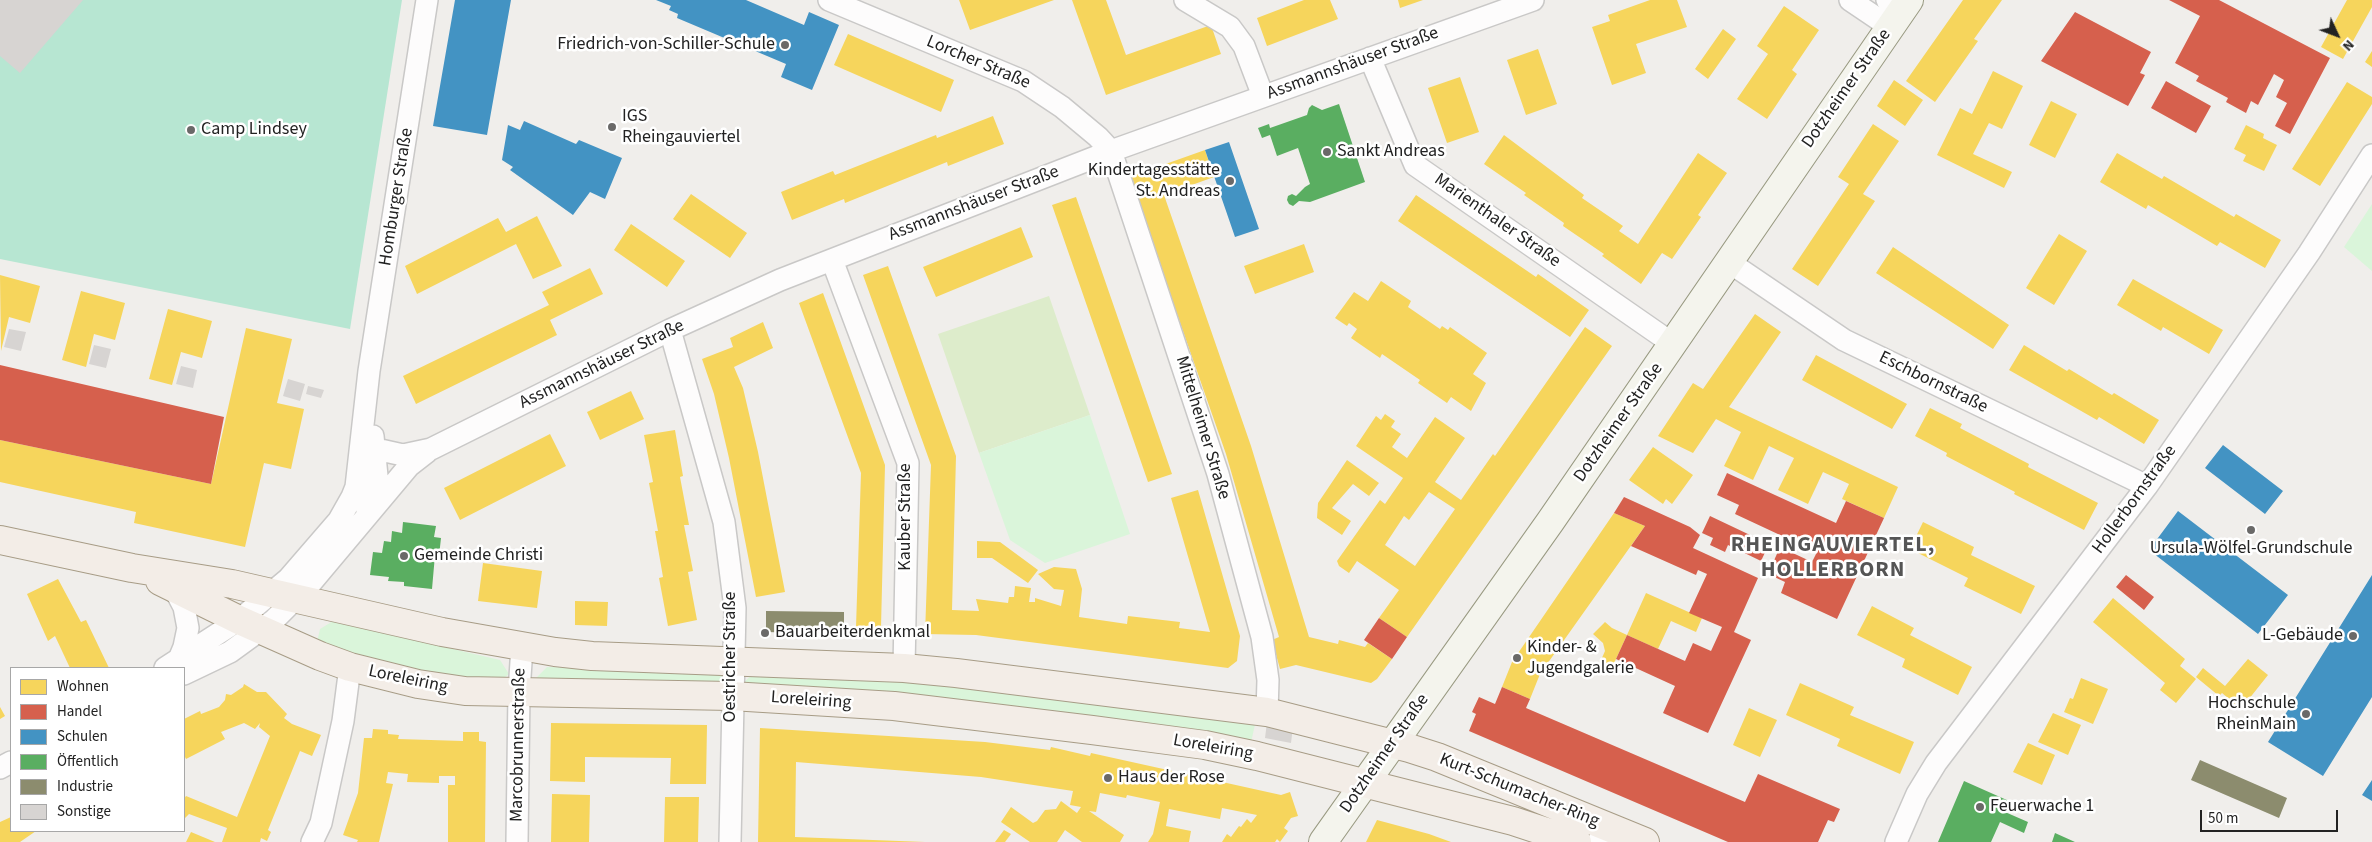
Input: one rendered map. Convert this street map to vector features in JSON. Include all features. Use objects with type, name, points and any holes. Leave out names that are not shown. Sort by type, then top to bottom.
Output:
[{"type":"main road","name":"Dotzheimer Straße","points":[[1324,842],[1673,344],[1897,9]]},
{"type":"main road","points":[[0,540],[132,568]]},
{"type":"main road","name":"Loreleiring","points":[[132,568],[284,596],[522,647],[592,656],[734,663],[904,668],[983,675],[1267,712],[1392,744]]},
{"type":"main road","name":"Loreleiring","points":[[132,568],[250,625],[350,667],[418,684],[465,691],[731,696],[894,706],[1205,745],[1257,756],[1364,784]]},
{"type":"main road","name":"Kurt-Schumacher-Ring","points":[[1392,744],[1437,757],[1602,834],[1645,842]]},
{"type":"main road","name":"Kurt-Schumacher-Ring","points":[[1364,784],[1513,821],[1577,842]]},
{"type":"street","name":"Homburger Straße","points":[[284,596],[292,574],[339,520],[356,486],[366,394],[427,0]]},
{"type":"street","name":"Lorcher Straße","points":[[829,0],[1022,81],[1062,107],[1098,137],[1111,151]]},
{"type":"street","points":[[1185,0],[1230,27],[1244,46],[1264,96]]},
{"type":"street","name":"Assmannshäuser Straße","points":[[352,536],[409,466],[431,449],[670,330],[780,280],[1111,151],[1533,0]]},
{"type":"street","points":[[1850,0],[1897,9]]},
{"type":"street","name":"Marienthaler Straße","points":[[1370,58],[1415,165],[1673,344]]},
{"type":"street","name":"Mittelheimer Straße","points":[[1111,151],[1218,474],[1262,637],[1268,680],[1267,712]]},
{"type":"street","name":"Hollerbornstraße","points":[[1896,842],[1917,794],[1936,763],[2147,486],[2309,253],[2372,155]]},
{"type":"street","name":"Kauber Straße","points":[[832,260],[908,463],[904,668]]},
{"type":"street","name":"Eschbornstraße","points":[[1729,262],[1844,340],[2147,486]]},
{"type":"street","name":"Oestricher Straße","points":[[670,330],[724,522],[735,608],[731,696],[730,842]]},
{"type":"street","name":"Homburger Straße","points":[[352,536],[372,498],[377,476],[376,449],[366,394]]},
{"type":"street","name":"Assmannshäuser Straße","points":[[376,449],[403,455],[431,449]]},
{"type":"street","points":[[176,667],[250,625],[352,536]]},
{"type":"street","points":[[174,588],[184,607],[188,628],[184,647],[176,667]]},
{"type":"street","name":"Marcobrunnerstraße","points":[[517,842],[519,692],[522,647]]},
{"type":"street","points":[[312,842],[323,814],[343,720],[350,667]]},
{"type":"green space","name":"Camp Lindsey","points":[[0,0],[402,0],[350,329],[0,259]]},
{"type":"green space","points":[[2372,204],[2372,271],[2344,247]]},
{"type":"green space","points":[[1049,296],[1090,415],[979,453],[938,334]]},
{"type":"green space","points":[[1090,415],[1130,534],[1045,563],[1010,540],[979,453]]},
{"type":"green space","points":[[333,621],[500,660],[509,674],[494,686],[368,662],[317,642],[320,629]]},
{"type":"green space","points":[[547,667],[719,671],[728,681],[720,691],[545,688],[536,678]]},
{"type":"green space","points":[[754,673],[906,678],[1256,720],[1250,747],[750,691],[744,682]]},
{"type":"building: Wohnen","points":[[959,0],[1054,0],[970,30]]},
{"type":"building: Wohnen","points":[[1072,0],[1106,0],[1126,55],[1211,25],[1221,54],[1106,95]]},
{"type":"building: Wohnen","points":[[1304,0],[1330,0],[1338,19],[1267,46],[1257,18]]},
{"type":"building: Wohnen","points":[[1398,0],[1423,0],[1400,8]]},
{"type":"building: Wohnen","points":[[1650,0],[1677,0],[1687,27],[1636,44],[1646,73],[1612,85],[1592,27],[1610,21],[1608,15]]},
{"type":"building: Wohnen","points":[[1963,0],[2002,0],[1974,39],[1978,41],[1935,102],[1906,81]]},
{"type":"building: Wohnen","points":[[2347,0],[2372,0],[2372,7],[2343,59],[2321,47]]},
{"type":"building: Wohnen","points":[[1784,6],[1819,30],[1792,70],[1797,74],[1767,119],[1737,99],[1768,54],[1757,46]]},
{"type":"building: Wohnen","points":[[1723,29],[1736,39],[1708,79],[1695,69]]},
{"type":"building: Wohnen","points":[[848,34],[954,80],[941,112],[834,65]]},
{"type":"building: Wohnen","points":[[1538,49],[1557,104],[1526,115],[1507,60]]},
{"type":"building: Wohnen","points":[[2372,51],[2372,67],[2365,62]]},
{"type":"building: Wohnen","points":[[1993,71],[2023,86],[2002,129],[1989,123],[1973,154],[2012,172],[2004,188],[1937,155],[1960,108],[1972,114]]},
{"type":"building: Wohnen","points":[[1460,77],[1479,132],[1447,143],[1428,88]]},
{"type":"building: Wohnen","points":[[1894,80],[1923,100],[1905,126],[1877,106]]},
{"type":"building: Wohnen","points":[[2347,82],[2372,97],[2372,104],[2320,186],[2292,169]]},
{"type":"building: Wohnen","points":[[2051,101],[2077,114],[2055,158],[2029,145]]},
{"type":"building: Wohnen","points":[[993,116],[1004,144],[948,166],[947,162],[845,203],[844,199],[792,220],[781,192],[833,171],[835,175],[936,135],[937,138]]},
{"type":"building: Wohnen","points":[[1873,124],[1899,141],[1863,194],[1875,201],[1818,286],[1792,269],[1849,184],[1838,177]]},
{"type":"building: Wohnen","points":[[2246,125],[2264,134],[2263,138],[2277,145],[2264,171],[2243,161],[2246,155],[2234,149]]},
{"type":"building: Wohnen","points":[[1504,135],[1584,195],[1582,198],[1623,226],[1619,231],[1638,244],[1698,153],[1727,173],[1698,215],[1701,217],[1672,259],[1662,253],[1641,284],[1602,256],[1604,254],[1563,226],[1564,223],[1524,195],[1526,193],[1484,164]]},
{"type":"building: Wohnen","points":[[1205,150],[1214,177],[1164,195],[1251,446],[1309,637],[1338,644],[1339,640],[1365,647],[1368,643],[1392,659],[1377,679],[1371,683],[1296,665],[1280,669],[1272,640],[1279,637],[1226,454],[1129,177]]},
{"type":"building: Wohnen","points":[[2117,153],[2162,179],[2164,176],[2234,217],[2236,214],[2281,240],[2265,268],[2220,242],[2217,246],[2148,205],[2146,209],[2100,182]]},
{"type":"building: Wohnen","points":[[691,194],[747,233],[730,258],[673,219]]},
{"type":"building: Wohnen","points":[[1416,195],[1536,277],[1538,274],[1589,310],[1570,337],[1398,221]]},
{"type":"building: Wohnen","points":[[1076,197],[1172,474],[1148,482],[1052,205]]},
{"type":"building: Wohnen","points":[[537,216],[562,266],[533,279],[516,244],[417,294],[405,266],[498,218],[506,232]]},
{"type":"building: Wohnen","points":[[631,224],[685,261],[667,287],[614,250]]},
{"type":"building: Wohnen","points":[[1021,227],[1033,257],[936,297],[923,267]]},
{"type":"building: Wohnen","points":[[2059,234],[2087,251],[2054,305],[2026,288]]},
{"type":"building: Wohnen","points":[[1304,244],[1314,272],[1255,294],[1244,266]]},
{"type":"building: Wohnen","points":[[1893,247],[2009,325],[1993,349],[1876,273]]},
{"type":"building: Wohnen","points":[[888,266],[956,456],[952,610],[979,611],[976,599],[1008,603],[1009,597],[1014,597],[1015,586],[1031,588],[1029,602],[1035,602],[1035,598],[1061,606],[1064,590],[1054,589],[1038,574],[1054,567],[1076,569],[1082,589],[1079,617],[1127,624],[1128,616],[1180,622],[1179,628],[1210,632],[1171,498],[1198,490],[1240,636],[1237,661],[1228,668],[976,635],[925,634],[931,465],[863,275]]},
{"type":"building: Wohnen","points":[[590,268],[603,294],[550,320],[557,335],[416,404],[403,376],[549,305],[542,292]]},
{"type":"building: Wohnen","points":[[0,275],[40,286],[30,323],[9,317],[1,351]]},
{"type":"building: Wohnen","points":[[2133,279],[2223,330],[2209,354],[2163,327],[2161,331],[2117,305]]},
{"type":"building: Wohnen","points":[[1381,281],[1411,301],[1408,307],[1440,329],[1442,326],[1448,330],[1450,327],[1487,353],[1473,374],[1486,383],[1471,411],[1451,397],[1447,403],[1418,383],[1420,380],[1382,354],[1380,358],[1351,338],[1357,329],[1349,323],[1347,326],[1335,318],[1354,292],[1368,301]]},
{"type":"building: Wohnen","points":[[81,291],[125,303],[115,340],[94,334],[86,367],[62,360]]},
{"type":"building: Wohnen","points":[[823,293],[885,465],[881,627],[856,627],[861,473],[799,303]]},
{"type":"building: Wohnen","points":[[168,309],[212,321],[202,358],[181,352],[172,385],[149,379]]},
{"type":"building: Wohnen","points":[[1755,314],[1781,332],[1729,407],[1898,487],[1884,518],[1842,499],[1849,484],[1823,472],[1808,504],[1778,490],[1794,458],[1769,446],[1753,480],[1724,466],[1741,432],[1716,419],[1693,453],[1658,436],[1693,383],[1703,389]]},
{"type":"building: Wohnen","points":[[763,322],[773,348],[734,367],[743,388],[758,452],[785,592],[756,597],[729,458],[714,394],[702,359],[733,347],[730,338]]},
{"type":"building: Wohnen","points":[[1585,327],[1612,346],[1407,637],[1379,618],[1399,590],[1357,561],[1349,573],[1339,566],[1337,561],[1380,500],[1385,504],[1403,478],[1356,446],[1376,416],[1381,420],[1385,414],[1395,421],[1391,427],[1401,434],[1392,447],[1407,458],[1435,417],[1465,438],[1435,482],[1461,500],[1493,454],[1495,456]],"holes":[[[1429,492],[1455,509],[1415,566],[1385,545],[1404,516],[1409,520]]]},
{"type":"building: Wohnen","points":[[246,328],[292,339],[277,403],[304,409],[291,469],[264,463],[245,547],[134,523],[136,512],[0,482],[0,440],[211,484]]},
{"type":"building: Wohnen","points":[[2024,345],[2067,371],[2069,369],[2159,420],[2144,444],[2099,417],[2097,420],[2009,370]]},
{"type":"building: Wohnen","points":[[1816,355],[1907,404],[1892,429],[1802,380]]},
{"type":"building: Wohnen","points":[[631,391],[644,419],[600,440],[587,412]]},
{"type":"building: Wohnen","points":[[1930,408],[1962,424],[1960,428],[2029,464],[2028,467],[2098,503],[2084,530],[2014,494],[2015,492],[1946,456],[1947,453],[1915,436]]},
{"type":"building: Wohnen","points":[[675,430],[683,476],[680,477],[689,525],[684,525],[693,571],[688,572],[697,620],[668,626],[659,578],[663,577],[655,531],[658,531],[649,483],[653,482],[644,435]]},
{"type":"building: Wohnen","points":[[550,434],[566,466],[460,520],[444,488]]},
{"type":"building: Wohnen","points":[[1653,447],[1693,475],[1672,504],[1666,499],[1663,504],[1629,480]]},
{"type":"building: Wohnen","points":[[1347,460],[1379,483],[1369,496],[1353,484],[1332,508],[1351,521],[1342,535],[1317,518],[1318,503]]},
{"type":"building: Wohnen","points":[[1614,513],[1645,526],[1540,674],[1530,699],[1502,687],[1512,662]]},
{"type":"building: Wohnen","points":[[1923,522],[1974,547],[1971,555],[2035,586],[2021,614],[1964,586],[1968,578],[1910,549]]},
{"type":"building: Wohnen","points":[[977,541],[1000,542],[1038,570],[1028,583],[992,558],[977,558]]},
{"type":"building: Wohnen","points":[[483,563],[542,571],[537,608],[478,601]]},
{"type":"building: Wohnen","points":[[58,579],[81,622],[86,620],[109,667],[70,667],[55,636],[48,641],[27,594]]},
{"type":"building: Wohnen","points":[[1646,593],[1702,618],[1696,632],[1671,621],[1658,649],[1627,635]]},
{"type":"building: Wohnen","points":[[2113,598],[2185,659],[2180,666],[2196,679],[2176,703],[2160,690],[2165,683],[2093,622]]},
{"type":"building: Wohnen","points":[[575,601],[608,602],[607,626],[575,625]]},
{"type":"building: Wohnen","points":[[1872,606],[1914,628],[1910,635],[1972,667],[1958,695],[1902,667],[1905,659],[1857,635]]},
{"type":"building: Wohnen","points":[[1605,622],[1612,628],[1627,635],[1610,672],[1598,667],[1605,651],[1603,643],[1593,634]]},
{"type":"building: Wohnen","points":[[2248,659],[2268,675],[2241,709],[2222,693],[2219,696],[2196,677],[2203,668],[2225,686]]},
{"type":"building: Wohnen","points":[[2081,678],[2108,689],[2093,724],[2064,712],[2070,698],[2073,699]]},
{"type":"building: Wohnen","points":[[1800,683],[1854,707],[1850,715],[1914,742],[1900,774],[1837,746],[1840,739],[1786,715]]},
{"type":"building: Wohnen","points":[[244,684],[257,692],[266,692],[287,714],[284,718],[292,724],[321,735],[312,756],[300,751],[268,830],[271,832],[267,841],[261,838],[260,842],[222,842],[227,828],[189,814],[185,818],[185,798],[186,796],[237,817],[270,736],[259,727],[260,723],[255,729],[244,723],[221,732],[225,739],[186,759],[185,718],[200,711],[201,714],[219,707],[225,700],[226,694],[231,695],[243,687]]},
{"type":"building: Wohnen","points":[[0,707],[5,716],[0,719]]},
{"type":"building: Wohnen","points":[[1749,708],[1777,720],[1760,757],[1733,745]]},
{"type":"building: Wohnen","points":[[2053,713],[2081,725],[2068,755],[2038,742]]},
{"type":"building: Wohnen","points":[[551,723],[707,725],[706,784],[670,784],[671,758],[585,757],[585,782],[550,781]]},
{"type":"building: Wohnen","points":[[760,728],[985,742],[1050,750],[1051,747],[1090,756],[1091,753],[1281,795],[1290,792],[1298,816],[1291,818],[1284,828],[1288,831],[1280,842],[1277,839],[1275,842],[1222,842],[1227,834],[1231,837],[1247,819],[1251,823],[1257,815],[1222,808],[1220,819],[1169,809],[1166,826],[1191,831],[1189,842],[1148,842],[1153,834],[1160,802],[1127,795],[1126,798],[1100,793],[1096,812],[1089,811],[1124,835],[1120,842],[1082,842],[1065,830],[1057,842],[1030,842],[1001,822],[1011,807],[1033,823],[1037,821],[1045,810],[1056,809],[1061,801],[1077,813],[1081,807],[1070,805],[1073,791],[981,777],[796,762],[795,837],[925,842],[758,842]]},
{"type":"building: Wohnen","points":[[373,729],[388,730],[388,734],[399,735],[398,739],[463,741],[463,732],[479,732],[479,741],[486,742],[485,842],[448,842],[448,785],[455,785],[455,776],[439,776],[439,783],[407,782],[408,774],[388,772],[386,783],[393,784],[379,842],[357,842],[358,840],[343,835],[358,793],[364,738],[372,738]]},
{"type":"building: Wohnen","points":[[2028,743],[2055,755],[2042,785],[2013,772]]},
{"type":"building: Wohnen","points":[[552,794],[590,795],[589,842],[551,842]]},
{"type":"building: Wohnen","points":[[665,797],[699,797],[698,842],[664,842]]},
{"type":"building: Wohnen","points":[[10,817],[10,832],[35,832],[20,842],[0,842],[0,822]]},
{"type":"building: Wohnen","points":[[1377,820],[1429,834],[1451,842],[1366,842]]},
{"type":"building: Wohnen","points":[[1004,830],[1011,834],[1005,842],[995,842]]},
{"type":"building: Wohnen","points":[[191,832],[215,842],[186,842]]},
{"type":"building: Handel","points":[[2169,0],[2219,0],[2330,58],[2290,134],[2275,126],[2287,103],[2276,97],[2284,80],[2274,74],[2258,105],[2251,101],[2246,113],[2226,102],[2228,98],[2196,81],[2199,76],[2175,63],[2200,16]]},
{"type":"building: Handel","points":[[2075,12],[2151,52],[2140,73],[2145,75],[2128,106],[2041,61]]},
{"type":"building: Handel","points":[[2166,81],[2211,106],[2196,133],[2151,108]]},
{"type":"building: Handel","points":[[0,365],[224,417],[211,484],[0,440]]},
{"type":"building: Handel","points":[[1727,473],[1836,523],[1846,501],[1884,518],[1837,619],[1781,593],[1785,582],[1768,574],[1780,547],[1812,562],[1820,546],[1798,536],[1795,542],[1735,514],[1739,505],[1717,495]]},
{"type":"building: Handel","points":[[1624,497],[1690,527],[1700,535],[1693,548],[1758,578],[1734,632],[1751,640],[1708,733],[1663,713],[1675,686],[1616,659],[1627,635],[1685,661],[1693,643],[1711,651],[1722,627],[1689,613],[1707,574],[1698,570],[1696,575],[1631,546],[1645,526],[1614,513]]},
{"type":"building: Handel","points":[[1710,516],[1769,544],[1761,561],[1728,545],[1725,552],[1710,545],[1713,538],[1702,533]]},
{"type":"building: Handel","points":[[2126,575],[2154,597],[2144,610],[2116,587]]},
{"type":"building: Handel","points":[[1379,618],[1407,637],[1392,659],[1364,640]]},
{"type":"building: Handel","points":[[1502,687],[1530,699],[1526,708],[1745,802],[1758,774],[1840,809],[1834,822],[1828,820],[1818,842],[1728,842],[1469,731],[1476,714],[1472,712],[1479,697],[1495,704]]},
{"type":"building: Schulen","points":[[455,0],[511,0],[487,135],[433,126]]},
{"type":"building: Schulen","name":"Friedrich-von-Schiller-Schule","points":[[656,0],[746,0],[804,25],[809,12],[839,25],[812,90],[781,77],[786,64],[677,18],[678,14],[669,10],[671,6]]},
{"type":"building: Schulen","points":[[524,121],[576,144],[579,140],[622,158],[605,199],[590,192],[573,215],[510,170],[513,167],[502,160],[508,125],[520,130]]},
{"type":"building: Schulen","points":[[1229,142],[1259,229],[1235,237],[1205,150]]},
{"type":"building: Schulen","points":[[2223,445],[2283,491],[2265,514],[2205,468]]},
{"type":"building: Schulen","points":[[2178,511],[2288,595],[2258,634],[2149,550]]},
{"type":"building: Schulen","name":"L-Gebäude","points":[[2372,575],[2372,697],[2323,776],[2268,742]]},
{"type":"building: Schulen","points":[[2372,780],[2372,801],[2362,795]]},
{"type":"building: Öffentlich","name":"Sankt Andreas","points":[[1339,104],[1365,182],[1310,202],[1299,201],[1293,206],[1287,200],[1288,196],[1292,194],[1296,196],[1310,184],[1298,148],[1277,156],[1270,135],[1262,138],[1258,128],[1269,124],[1270,128],[1307,115],[1312,105],[1322,110]]},
{"type":"building: Öffentlich","name":"Gemeinde Christi","points":[[403,522],[436,526],[434,537],[441,538],[439,556],[435,555],[432,589],[404,586],[404,582],[388,581],[389,577],[370,575],[373,552],[382,553],[384,541],[391,542],[392,531],[402,533]]},
{"type":"building: Öffentlich","name":"Feuerwache 1","points":[[1964,781],[2009,801],[2005,812],[2028,822],[2024,833],[2000,822],[1991,842],[1938,842]]},
{"type":"building: Öffentlich","name":"Feuerwache 1","points":[[2055,833],[2075,842],[2052,842]]},
{"type":"building: Industrie","points":[[766,611],[844,612],[844,634],[766,632]]},
{"type":"building: Industrie","points":[[2200,760],[2287,798],[2279,818],[2191,780]]},
{"type":"building: Sonstige","points":[[0,0],[83,0],[20,73],[0,56]]},
{"type":"building: Sonstige","points":[[9,329],[26,332],[21,351],[4,347]]},
{"type":"building: Sonstige","points":[[94,345],[111,349],[106,368],[89,364]]},
{"type":"building: Sonstige","points":[[181,366],[197,370],[193,388],[176,384]]},
{"type":"building: Sonstige","points":[[288,379],[305,384],[300,401],[283,396]]},
{"type":"building: Sonstige","points":[[308,386],[324,390],[321,398],[306,394]]},
{"type":"building: Sonstige","points":[[1267,722],[1293,727],[1291,743],[1265,738]]},
{"type":"place","name":"Friedrich-von-Schiller-Schule","points":[[785,45]]},
{"type":"place","name":"IGS Rheingauviertel","points":[[612,127]]},
{"type":"place","name":"Camp Lindsey","points":[[191,130]]},
{"type":"place","name":"Sankt Andreas","points":[[1327,152]]},
{"type":"place","name":"Kindertagesstätte St. Andreas","points":[[1230,181]]},
{"type":"place","name":"Ursula-Wölfel-Grundschule","points":[[2251,530]]},
{"type":"place","name":"Gemeinde Christi","points":[[404,556]]},
{"type":"place","name":"Bauarbeiterdenkmal","points":[[765,633]]},
{"type":"place","name":"L-Gebäude","points":[[2353,636]]},
{"type":"place","name":"Kinder- & Jugendgalerie","points":[[1517,658]]},
{"type":"place","name":"Hochschule RheinMain","points":[[2306,714]]},
{"type":"place","name":"Haus der Rose","points":[[1108,778]]},
{"type":"place","name":"Feuerwache 1","points":[[1980,807]]},
{"type":"district","name":"RHEINGAUVIERTEL, HOLLERBORN","points":[[1833,558]]}]
